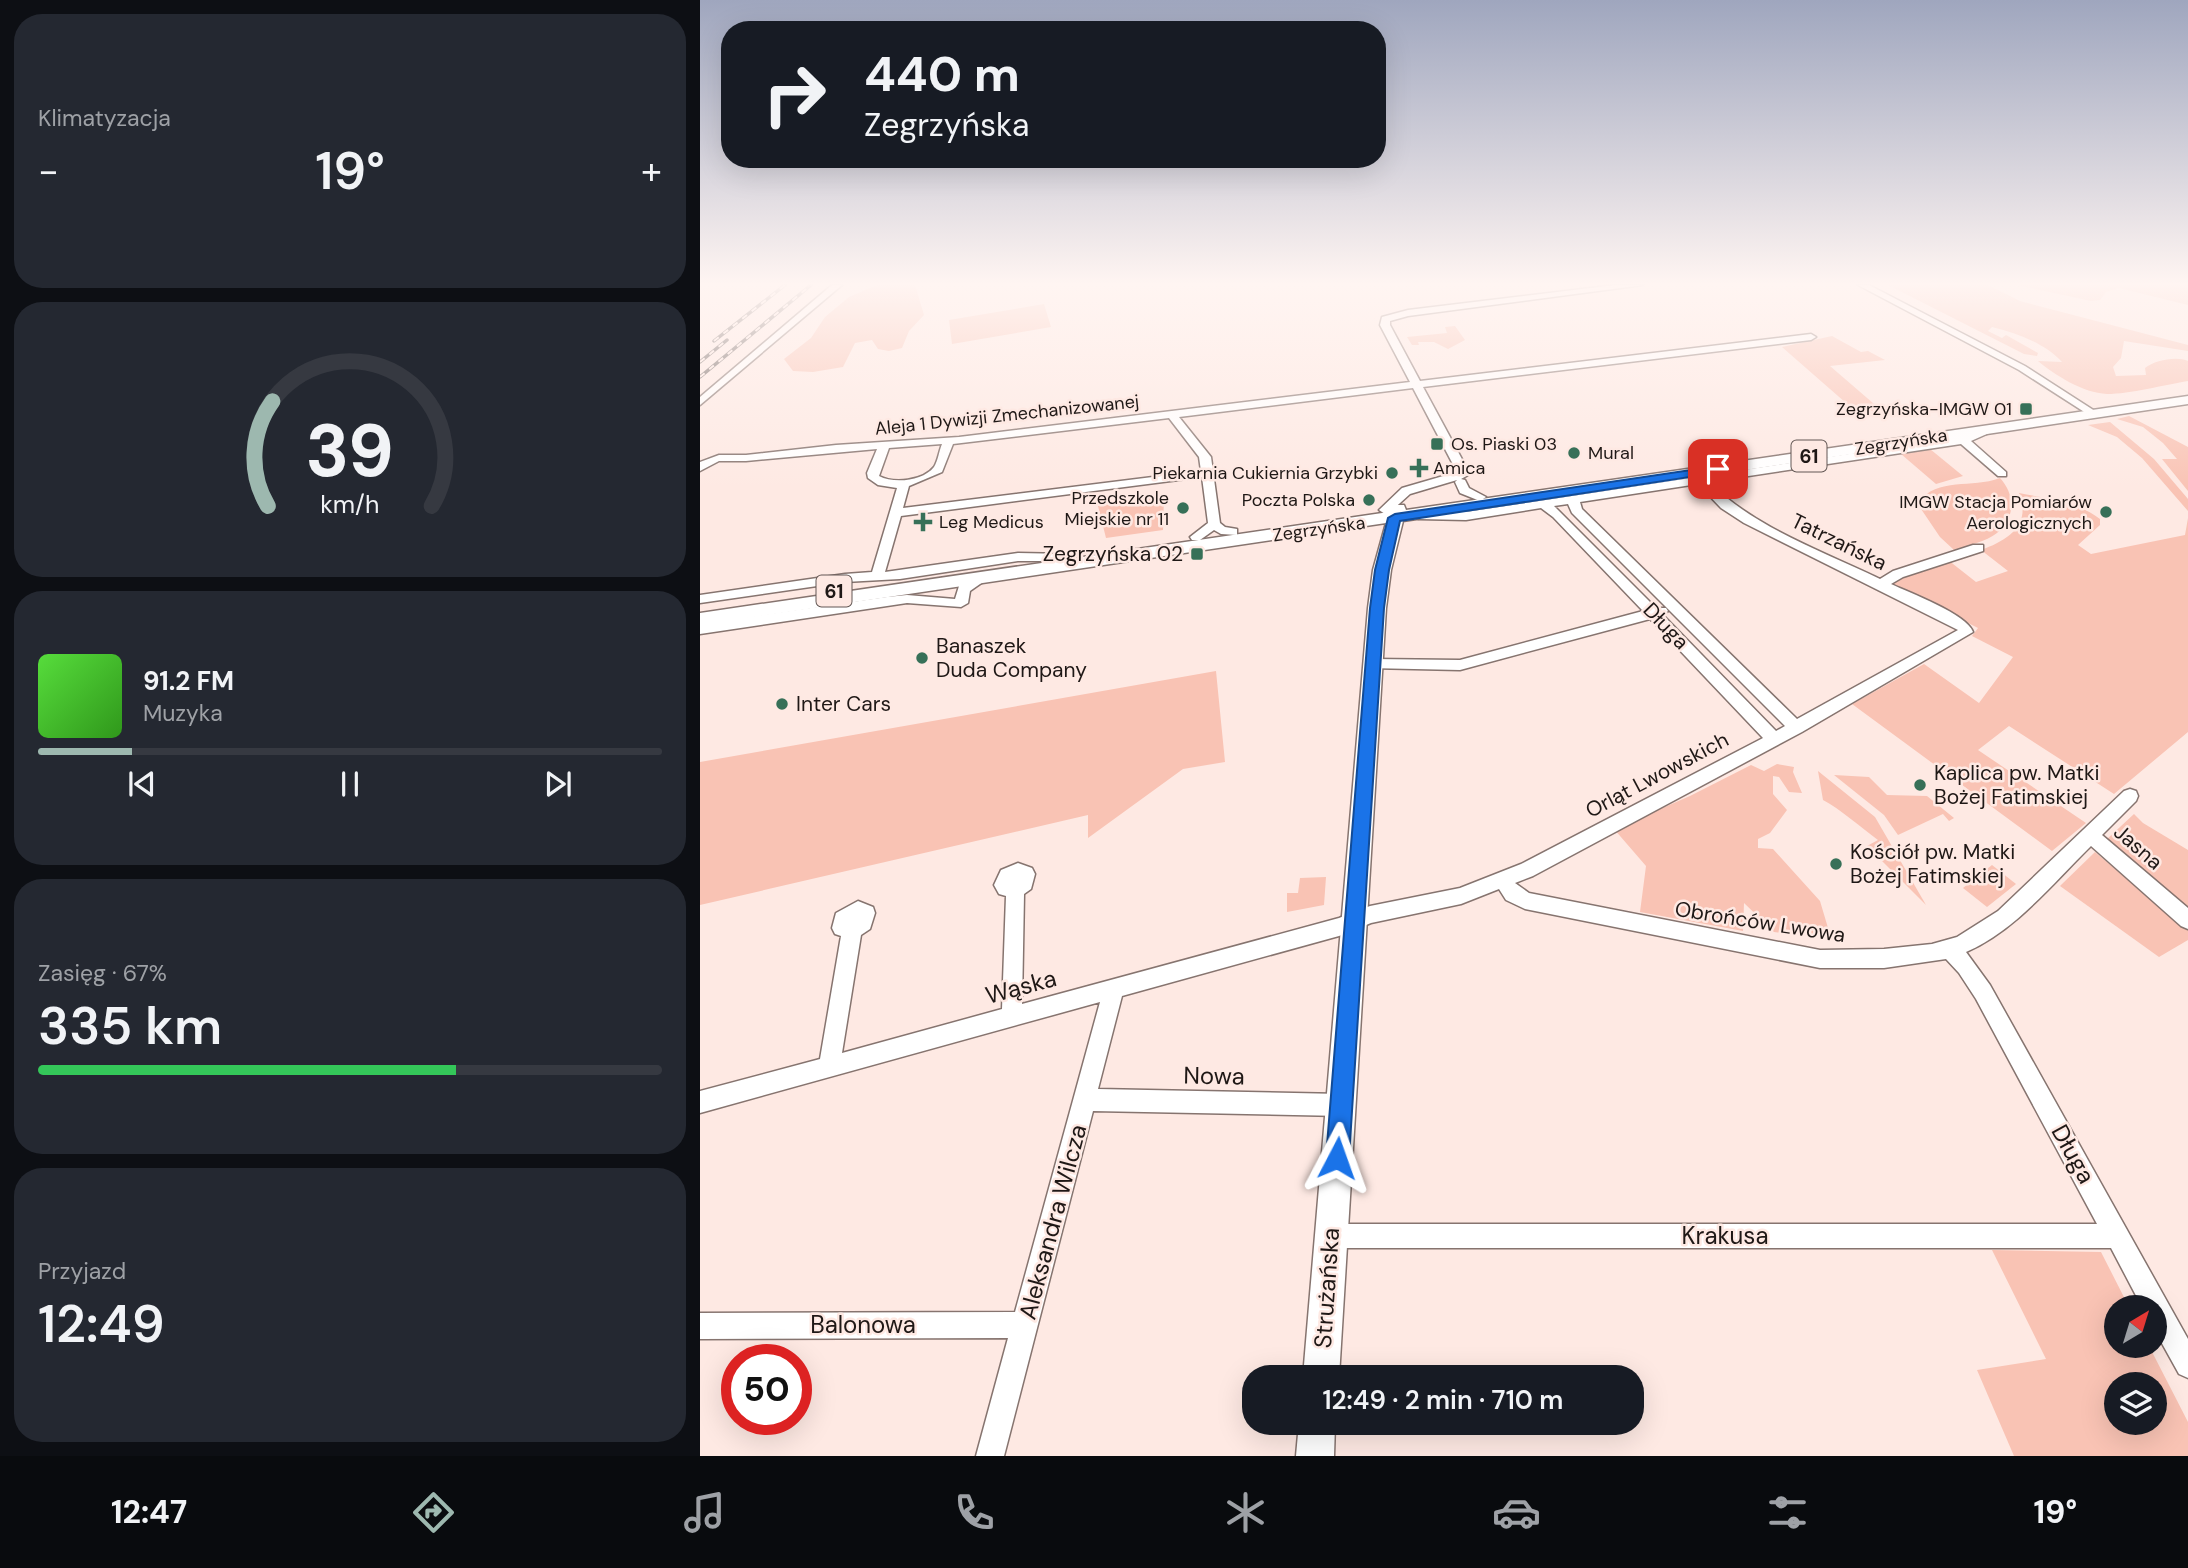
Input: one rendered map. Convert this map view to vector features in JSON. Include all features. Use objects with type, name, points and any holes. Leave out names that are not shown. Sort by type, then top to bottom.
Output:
[{"type":"main road","name":"Zegrzyńska","points":[[700,610],[1233,532],[1390,514],[1419,515],[1996,428],[2188,393]]},
{"type":"main road","name":"Zegrzyńska","points":[[700,619],[958,585],[983,578],[1390,514],[1480,497],[2084,411],[2188,400]]},
{"type":"main road","name":"Strużańska","points":[[1322,1365],[1382,570],[1379,555],[1390,514]]},
{"type":"main road","points":[[1314,1456],[1316,1435]]},
{"type":"street","points":[[700,402],[758,353]]},
{"type":"street","points":[[1400,353],[1462,478],[1464,490],[1480,497]]},
{"type":"street","name":"Aleja 1 Dywizji Zmechanizowanej","points":[[703,464],[1172,415],[1680,353]]},
{"type":"street","points":[[1991,353],[2084,411]]},
{"type":"street","points":[[1172,415],[1203,452],[1209,473],[1214,524],[1221,530],[1233,532]]},
{"type":"street","points":[[1419,515],[1466,516],[1544,505],[1574,505],[1700,480],[1963,440],[1996,428]]},
{"type":"street","points":[[884,446],[873,473],[874,478],[888,484],[904,483],[916,481],[938,470],[948,440]]},
{"type":"street","points":[[1963,440],[2002,474]]},
{"type":"street","points":[[896,513],[1209,473]]},
{"type":"street","points":[[1390,514],[1406,491],[1462,478]]},
{"type":"street","name":"Tatrzańska","points":[[1700,480],[1726,505],[1748,520],[1953,621],[1965,628],[1966,632]]},
{"type":"street","points":[[877,577],[904,483]]},
{"type":"street","name":"Długa","points":[[1544,505],[1557,514],[1774,739]]},
{"type":"street","points":[[1557,514],[1574,505]]},
{"type":"street","name":"Długa","points":[[1574,505],[1673,608],[1796,728]]},
{"type":"street","points":[[1196,537],[1214,524]]},
{"type":"street","points":[[1881,585],[1898,574],[1978,548]]},
{"type":"street","points":[[700,598],[1040,555],[1063,557]]},
{"type":"street","points":[[700,629],[907,599],[961,603],[958,585]]},
{"type":"street","points":[[1373,664],[1460,664],[1673,608]]},
{"type":"street","name":"Orląt Lwowskich","points":[[1355,922],[1370,915],[1432,905],[1503,881],[1796,728],[1966,632]]},
{"type":"street","name":"Obrońców Lwowa","points":[[1503,881],[1513,894],[1525,901],[1820,959],[1864,960],[1949,949],[1989,929],[2014,911],[2130,796]]},
{"type":"street","name":"Jasna","points":[[2090,835],[2188,920]]},
{"type":"street","points":[[1012,1016],[1015,890]]},
{"type":"street","name":"Wąska","points":[[700,1102],[1355,922]]},
{"type":"street","points":[[829,1068],[852,930]]},
{"type":"street","name":"Długa","points":[[1949,949],[1966,967],[1983,992],[2188,1365]]},
{"type":"street","name":"Aleksandra Wilcza","points":[[990,1456],[1114,989]]},
{"type":"street","name":"Nowa","points":[[1085,1100],[1342,1105]]},
{"type":"street","name":"Krakusa","points":[[1331,1236],[2118,1236]]},
{"type":"street","name":"Balonowa","points":[[700,1326],[1025,1325]]},
{"type":"shaded area","points":[[792,353],[850,353],[843,367],[813,372],[793,371],[784,359]]},
{"type":"shaded area","points":[[1789,353],[1872,353],[1885,360],[1830,366],[1881,410],[1854,410]]},
{"type":"shaded area","points":[[2052,353],[2122,353],[2113,367],[2116,376],[2146,375],[2145,368],[2154,363],[2172,359],[2183,360],[2188,361],[2188,381],[2116,394],[2098,393],[2079,387],[2038,361],[2062,362]]},
{"type":"shaded area","points":[[2129,416],[2188,447],[2188,491],[2162,459],[2177,459],[2163,443],[2143,427],[2117,419]]},
{"type":"shaded area","points":[[2110,422],[2154,459],[2188,499],[2188,511],[2142,458],[2117,437],[2088,425]]},
{"type":"shaded area","points":[[1930,449],[1963,476],[1936,484],[1901,454]]},
{"type":"shaded area","points":[[2000,478],[2011,498],[2008,520],[1993,536],[1954,550],[1940,537],[1917,503],[1935,489]]},
{"type":"shaded area","points":[[2019,493],[2071,504],[2100,519],[2100,525],[2078,545],[2091,554],[2185,535],[2188,518],[2188,732],[2114,794],[2009,726],[1978,750],[2086,823],[2052,851],[1852,704],[1924,664],[1979,703],[2013,657],[1972,636],[1978,628],[1890,584],[1920,569],[1948,560],[1976,582],[2008,571],[1981,550],[2015,530],[2022,514]]},
{"type":"shaded area","points":[[1164,496],[1163,530],[1106,538],[1098,506]]},
{"type":"shaded area","points":[[1216,671],[1225,762],[1183,769],[1088,838],[1088,815],[700,905],[700,762]]},
{"type":"shaded area","points":[[1777,764],[1794,767],[1793,772],[1802,793],[1789,792],[1779,777],[1773,776],[1773,794],[1787,810],[1770,833],[1758,839],[1758,848],[1773,849],[1820,901],[1831,938],[1774,932],[1744,903],[1743,931],[1640,912],[1646,866],[1614,829],[1690,796],[1751,765],[1764,771]]},
{"type":"shaded area","points":[[1818,771],[1875,817],[1926,905],[1867,846],[1878,840],[1823,800]]},
{"type":"shaded area","points":[[1834,775],[1869,777],[1887,795],[1927,796],[1954,818],[1949,821],[1943,814],[1898,835],[1884,815]]},
{"type":"shaded area","points":[[2134,814],[2143,823],[2188,850],[2188,914],[2106,840]]},
{"type":"shaded area","points":[[2095,852],[2188,930],[2188,940],[2159,957],[2060,886]]},
{"type":"shaded area","points":[[1992,865],[2016,884],[1987,907],[1963,888]]},
{"type":"shaded area","points":[[1326,877],[1324,905],[1287,912],[1287,893],[1298,893],[1300,878]]},
{"type":"shaded area","points":[[1992,1250],[2101,1252],[2123,1295],[2104,1295],[2104,1358],[2155,1358],[2162,1372],[2104,1372],[2104,1435],[2167,1435],[2167,1381],[2188,1422],[2188,1456],[2014,1456],[1977,1370],[2046,1359]]},
{"type":"railway","points":[[700,362],[711,353]]},
{"type":"railway","points":[[700,377],[729,353]]},
{"type":"place","name":"Zegrzyńska-IMGW 01","points":[[2026,409]]},
{"type":"place","name":"Os. Piaski 03","points":[[1437,444]]},
{"type":"place","name":"Mural","points":[[1574,453]]},
{"type":"place","name":"Amica","points":[[1419,468]]},
{"type":"place","name":"Piekarnia Cukiernia Grzybki","points":[[1392,473]]},
{"type":"place","name":"Poczta Polska","points":[[1369,500]]},
{"type":"place","name":"Przedszkole Miejskie nr 11","points":[[1183,508]]},
{"type":"place","name":"IMGW Stacja Pomiarów Aerologicznych","points":[[2106,512]]},
{"type":"place","name":"Leg Medicus","points":[[923,522]]},
{"type":"place","name":"Zegrzyńska 02","points":[[1197,554]]},
{"type":"place","name":"Banaszek Duda Company","points":[[922,658]]},
{"type":"place","name":"Inter Cars","points":[[782,704]]},
{"type":"place","name":"Kaplica pw. Matki Bożej Fatimskiej","points":[[1920,785]]},
{"type":"place","name":"Kościół pw. Matki Bożej Fatimskiej","points":[[1836,864]]},
{"type":"route","points":[[1337,1158],[1377,608],[1382,570],[1395,518],[1718,469]]}]
